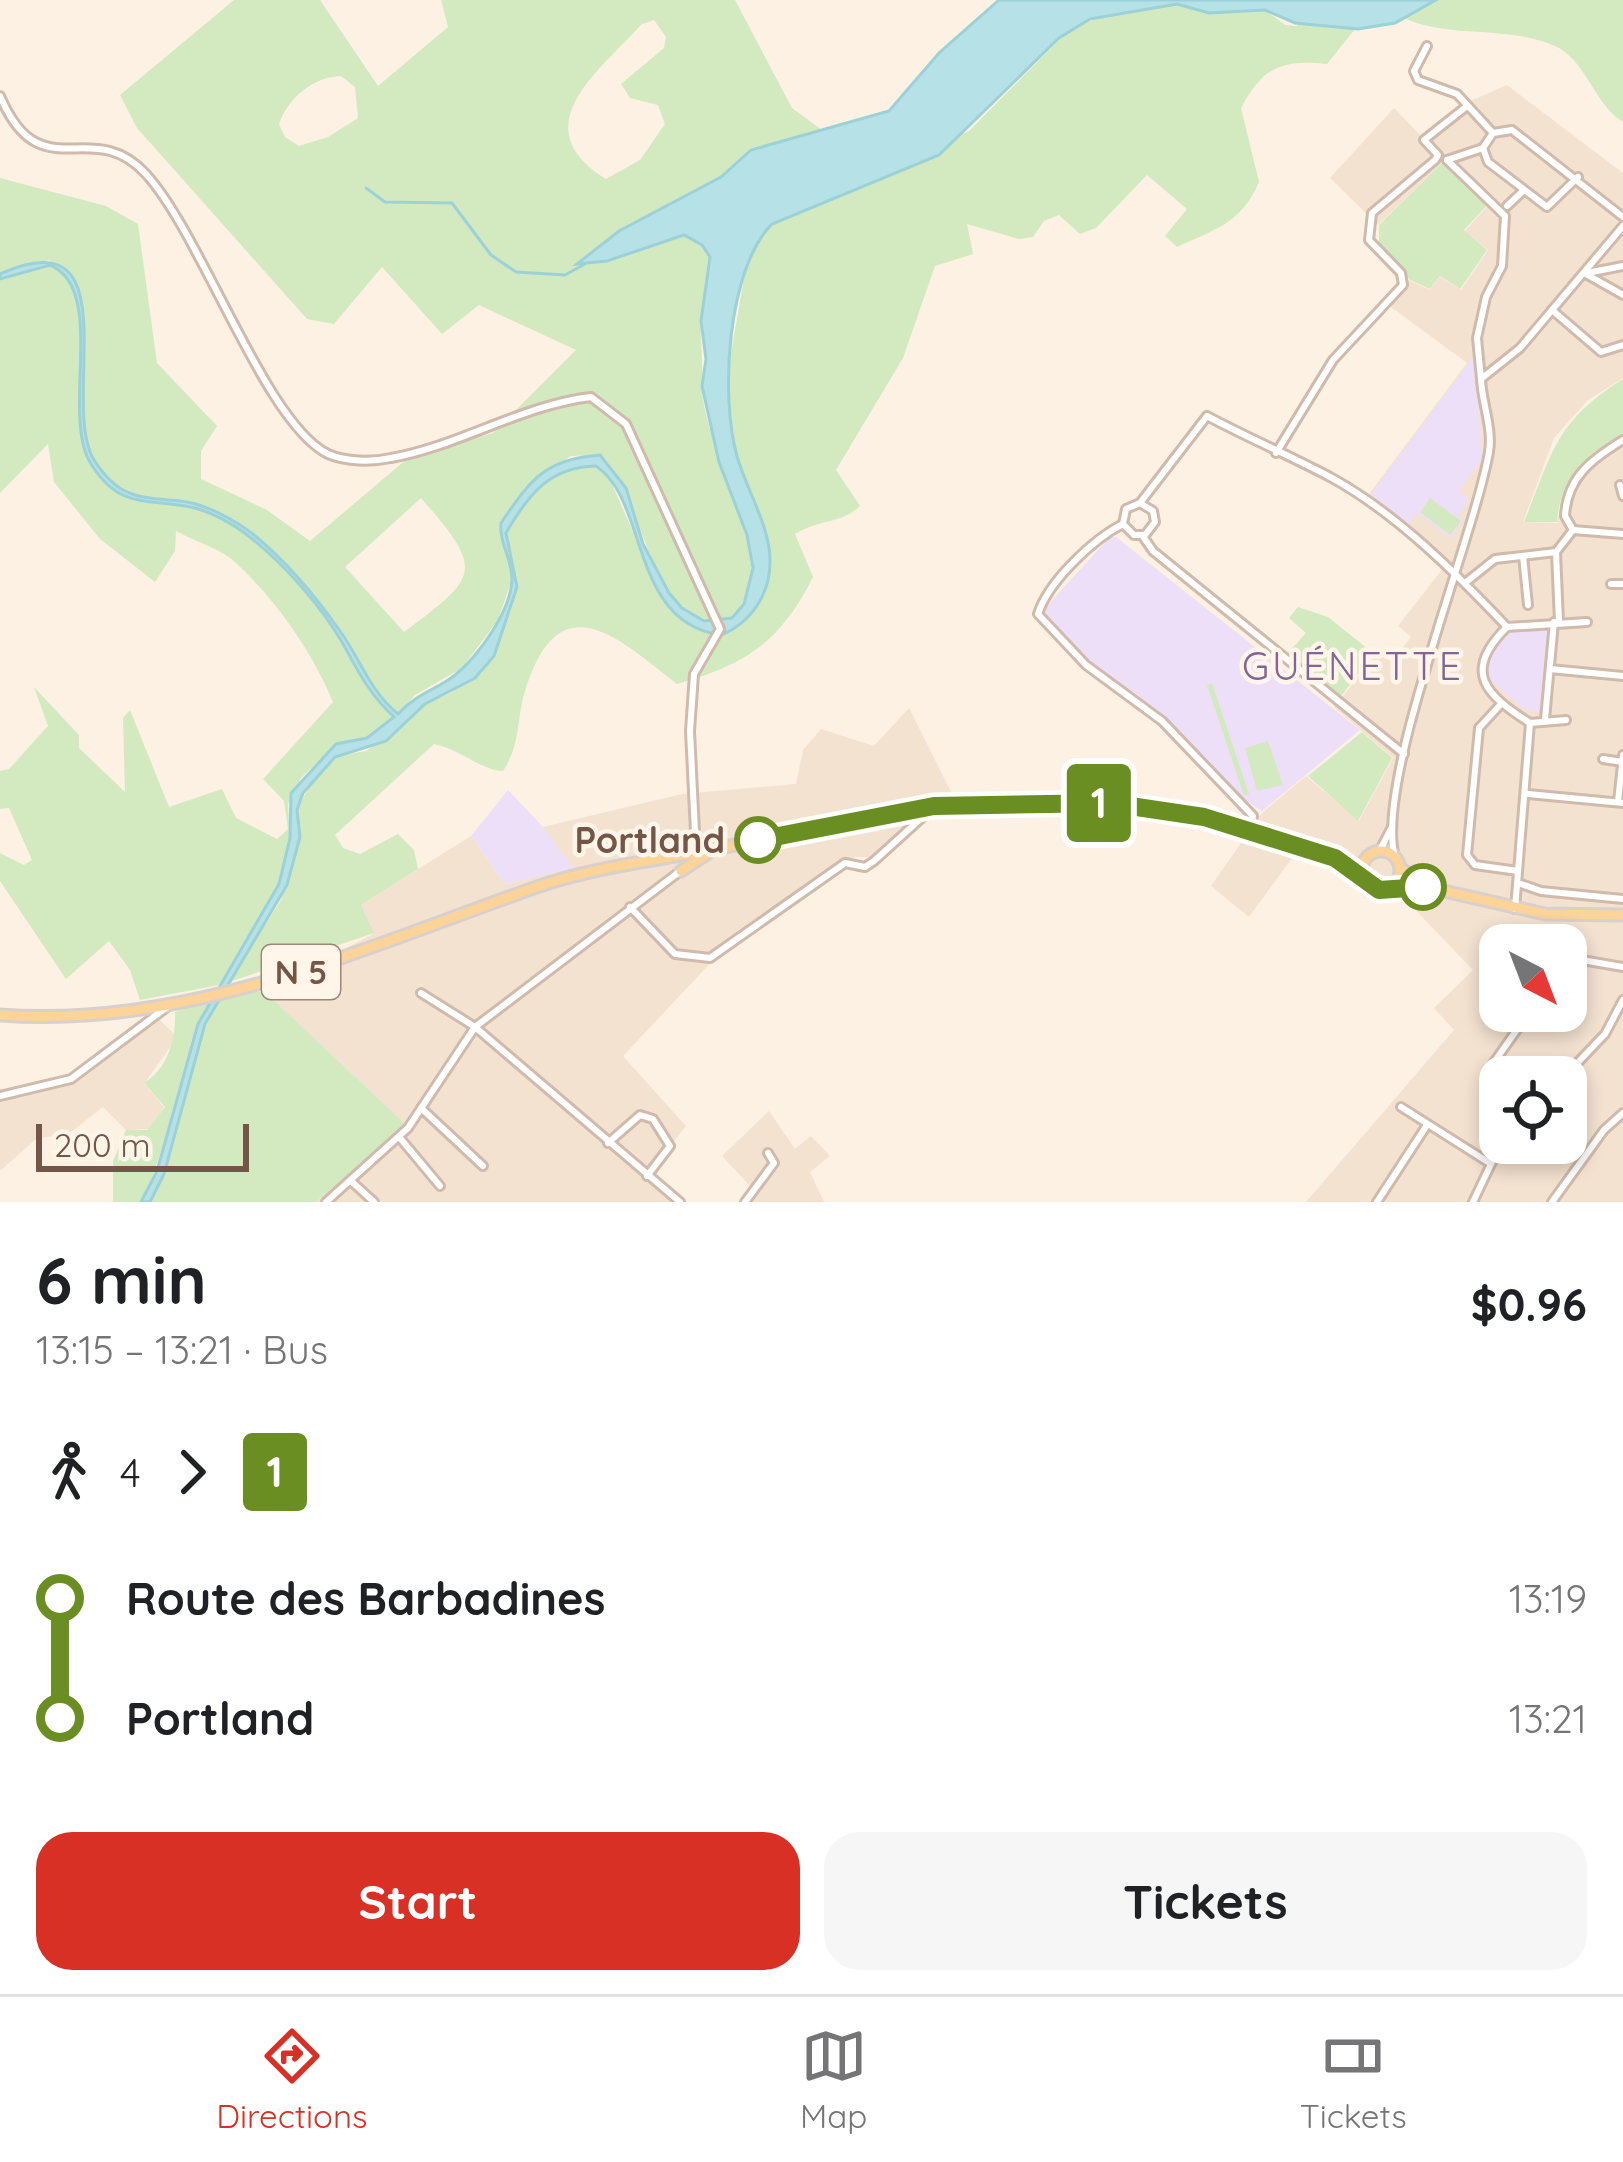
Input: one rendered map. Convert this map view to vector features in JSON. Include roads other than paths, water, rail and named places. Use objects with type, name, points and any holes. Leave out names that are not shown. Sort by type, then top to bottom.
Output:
[{"type":"main road","name":"N 5","points":[[0,1015],[50,1018],[170,1004],[306,971],[540,885],[934,806],[1130,805],[1250,831],[1335,858],[1373,888],[1435,889],[1532,912],[1623,915]]},
{"type":"main road","points":[[662,860],[676,874],[715,849]]},
{"type":"main road","points":[[1364,879],[1373,854]]},
{"type":"main road","name":"N 5","points":[[1335,858],[1395,857]]},
{"type":"main road","points":[[1391,887],[1401,869],[1395,857]]},
{"type":"main road","name":"N 5","points":[[1401,869],[1435,889]]},
{"type":"street","points":[[1427,46],[1414,71],[1418,80],[1457,94],[1493,133]]},
{"type":"street","points":[[0,96],[26,140],[46,149],[118,150],[135,162],[166,196],[259,370],[302,432],[331,455],[393,458],[572,399],[591,397],[608,405],[626,424],[647,465],[718,621],[719,635],[694,674],[690,854],[676,874],[475,1028],[400,1138],[326,1202]]},
{"type":"street","points":[[1395,857],[1393,824],[1404,754],[1491,439],[1477,338],[1486,297],[1502,266],[1504,216],[1424,140],[1467,106]]},
{"type":"street","points":[[1276,453],[1333,360],[1403,286],[1401,273],[1369,240],[1372,213],[1443,157],[1483,148],[1493,133],[1512,130],[1578,177],[1623,217]]},
{"type":"street","points":[[1483,148],[1488,162],[1549,207],[1578,177]]},
{"type":"street","points":[[1508,206],[1523,191]]},
{"type":"street","points":[[1480,379],[1520,348],[1623,226]]},
{"type":"street","points":[[1584,273],[1623,266]]},
{"type":"street","points":[[1584,273],[1623,296]]},
{"type":"street","points":[[1552,310],[1601,352],[1623,345]]},
{"type":"street","points":[[1140,503],[1155,516],[1154,527],[1142,535],[1129,533],[1123,524],[1126,509],[1140,503],[1207,416],[1335,480],[1456,573],[1508,627]]},
{"type":"street","points":[[1573,530],[1565,516],[1572,484],[1591,460],[1623,440]]},
{"type":"street","points":[[1620,485],[1623,496]]},
{"type":"street","points":[[1123,524],[1105,533],[1048,595],[1038,614],[1086,665],[1162,721],[1253,816],[1250,831]]},
{"type":"street","points":[[1573,530],[1623,534]]},
{"type":"street","points":[[1545,719],[1557,622],[1556,552],[1573,530]]},
{"type":"street","points":[[1142,535],[1153,551],[1404,754]]},
{"type":"street","points":[[1465,583],[1490,560],[1556,552]]},
{"type":"street","points":[[1523,556],[1528,605]]},
{"type":"street","points":[[1611,584],[1623,584]]},
{"type":"street","points":[[1566,720],[1530,723],[1488,692],[1482,670],[1492,641],[1508,627],[1587,622]]},
{"type":"street","points":[[1550,669],[1623,676]]},
{"type":"street","points":[[1501,704],[1484,719],[1467,855],[1474,865],[1518,871]]},
{"type":"street","points":[[1515,909],[1522,884],[1518,871],[1528,794],[1530,723]]},
{"type":"street","points":[[1528,794],[1621,802],[1623,760],[1604,760]]},
{"type":"street","points":[[630,907],[675,954],[710,958],[845,862],[866,867],[934,806]]},
{"type":"street","points":[[1373,854],[1393,824]]},
{"type":"street","points":[[1522,884],[1535,890],[1623,898]]},
{"type":"street","points":[[1532,912],[1535,890]]},
{"type":"street","points":[[1587,961],[1623,967]]},
{"type":"street","points":[[421,993],[475,1028],[680,1202]]},
{"type":"street","points":[[1583,1056],[1614,1022],[1623,1000]]},
{"type":"street","points":[[0,1096],[71,1079],[170,1004]]},
{"type":"street","points":[[1614,1022],[1623,1030]]},
{"type":"street","points":[[1401,1107],[1479,1157]]},
{"type":"street","points":[[421,1108],[483,1166]]},
{"type":"street","points":[[1552,1202],[1604,1130],[1623,1113]]},
{"type":"street","points":[[608,1143],[640,1115],[653,1119],[670,1146],[647,1176]]},
{"type":"street","points":[[1377,1202],[1427,1125]]},
{"type":"street","points":[[400,1138],[440,1186]]},
{"type":"street","points":[[745,1202],[774,1163],[767,1153]]},
{"type":"street","points":[[1473,1202],[1487,1164]]},
{"type":"street","points":[[351,1180],[374,1202]]},
{"type":"water","points":[[999,0],[1436,0],[1395,23],[1358,29],[1295,23],[1265,10],[1209,13],[1177,4],[1090,19],[1059,38],[939,155],[772,224],[745,271],[729,369],[737,456],[769,549],[767,585],[757,606],[721,635],[691,625],[670,608],[655,585],[625,505],[596,466],[565,472],[542,486],[506,533],[517,587],[494,656],[475,678],[425,704],[386,741],[335,757],[303,793],[297,810],[300,837],[287,885],[205,1024],[164,1174],[150,1202],[141,1202],[157,1171],[198,1024],[279,884],[290,838],[291,793],[336,744],[367,738],[394,717],[371,691],[313,600],[251,538],[202,510],[132,498],[101,478],[83,442],[77,299],[67,278],[50,265],[66,270],[79,291],[84,323],[85,433],[103,473],[131,494],[199,505],[254,535],[311,593],[398,714],[456,674],[489,637],[505,607],[512,579],[501,523],[531,483],[566,461],[600,455],[626,488],[643,544],[682,608],[704,621],[732,618],[744,604],[753,568],[747,535],[719,462],[702,386],[706,359],[701,321],[710,257],[702,245],[684,235],[607,261],[577,264],[619,231],[721,177],[751,150],[889,111],[939,53]]},
{"type":"water","points":[[41,262],[50,265],[0,279],[0,274]]},
{"type":"waterway","points":[[366,188],[385,202],[452,203],[491,255],[516,272],[565,275],[585,264]]},
{"type":"place","name":"Portland","points":[[758,840]]},
{"type":"district","name":"GUÉNETTE","points":[[1353,666]]}]
